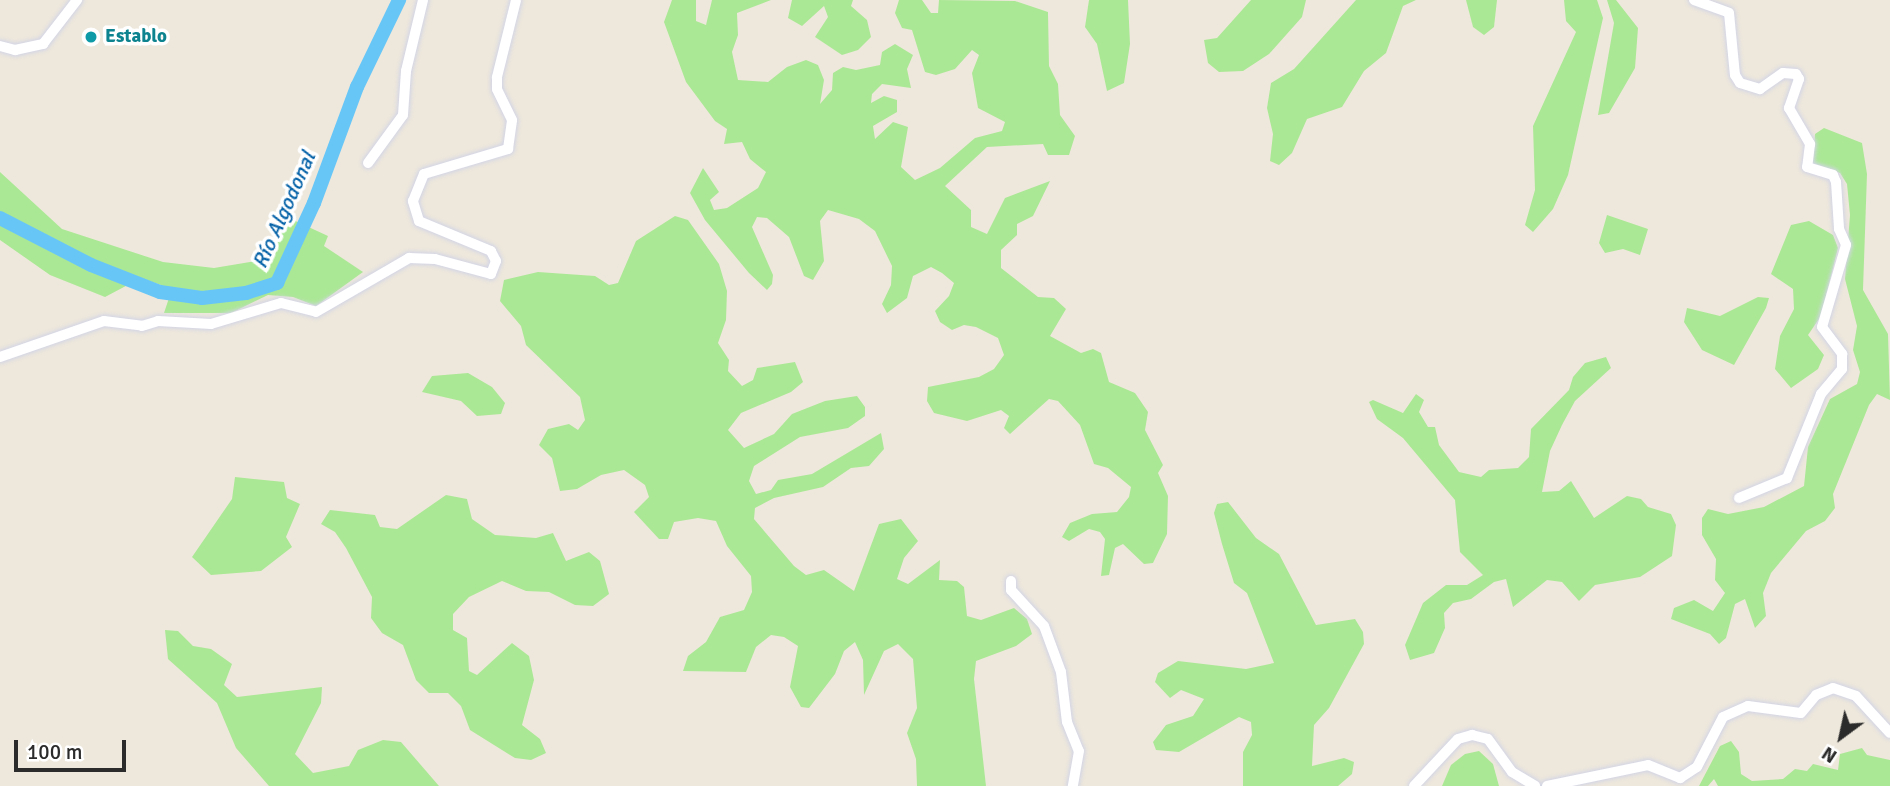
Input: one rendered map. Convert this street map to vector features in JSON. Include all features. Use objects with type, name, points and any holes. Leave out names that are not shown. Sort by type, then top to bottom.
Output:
[{"type":"street","points":[[4,49],[38,39],[70,0]]},
{"type":"street","points":[[4,49],[43,44],[77,0]]},
{"type":"street","points":[[368,163],[403,115],[406,71],[424,0]]},
{"type":"street","points":[[0,357],[104,321],[142,326],[158,321],[211,324],[281,303],[317,312],[409,258],[435,259],[491,274],[496,261],[491,251],[419,221],[413,201],[424,174],[508,149],[512,120],[497,89],[496,77],[516,0]]},
{"type":"street","points":[[1694,0],[1729,13],[1735,75],[1740,83],[1760,89],[1783,73],[1797,74],[1799,79],[1789,108],[1810,144],[1807,167],[1833,175],[1836,182],[1839,229],[1846,245],[1822,327],[1842,354],[1842,369],[1821,394],[1787,478],[1739,498]]},
{"type":"street","points":[[1011,581],[1012,590],[1044,626],[1061,672],[1067,722],[1079,751],[1073,786]]},
{"type":"street","points":[[1547,786],[1648,765],[1680,778],[1697,766],[1723,717],[1748,706],[1801,713],[1816,695],[1833,688],[1856,696],[1890,733]]},
{"type":"street","points":[[1414,786],[1458,739],[1472,735],[1488,739],[1512,772],[1535,786]]},
{"type":"green space","points":[[672,0],[696,0],[696,21],[706,25],[712,0],[771,0],[737,13],[738,35],[732,52],[738,80],[768,82],[787,67],[806,60],[818,65],[824,80],[820,104],[832,90],[833,73],[843,67],[856,70],[880,65],[882,52],[895,44],[913,55],[907,69],[911,88],[882,84],[872,94],[871,103],[884,96],[897,100],[897,112],[873,126],[875,139],[893,122],[908,127],[901,167],[915,180],[940,168],[975,138],[1002,131],[1005,122],[978,108],[972,73],[979,55],[972,50],[955,69],[936,75],[925,72],[912,30],[902,28],[895,13],[899,0],[922,0],[931,13],[938,13],[939,0],[1015,1],[1048,12],[1049,66],[1058,84],[1060,115],[1075,136],[1069,155],[1048,155],[1043,144],[987,147],[945,186],[971,210],[971,227],[987,234],[1005,198],[1050,181],[1033,216],[1017,224],[1017,235],[1001,250],[1001,268],[1038,297],[1054,298],[1066,309],[1050,336],[1081,353],[1093,349],[1101,353],[1109,382],[1135,393],[1148,412],[1145,430],[1163,465],[1158,473],[1168,496],[1167,534],[1153,563],[1144,564],[1123,544],[1115,548],[1109,575],[1101,576],[1105,539],[1100,532],[1089,529],[1069,541],[1062,537],[1070,523],[1092,514],[1117,512],[1129,497],[1131,487],[1108,468],[1094,464],[1080,425],[1058,401],[1049,399],[1010,434],[1004,428],[1009,416],[1001,410],[967,421],[934,413],[927,401],[928,387],[979,377],[994,369],[1004,355],[998,338],[976,327],[964,325],[952,330],[940,322],[935,311],[949,296],[954,283],[942,273],[931,267],[913,276],[907,298],[887,313],[882,304],[891,285],[892,266],[875,231],[859,219],[828,210],[820,221],[824,261],[813,280],[804,276],[789,237],[767,218],[757,217],[752,227],[773,275],[772,284],[767,290],[749,273],[705,220],[690,193],[703,168],[719,192],[710,200],[714,210],[727,208],[758,188],[766,172],[750,159],[742,142],[724,144],[727,129],[715,121],[686,82],[664,22]]},
{"type":"green space","points":[[792,0],[853,0],[851,6],[867,20],[871,37],[858,50],[842,55],[815,37],[828,17],[824,6],[802,26],[788,18]]},
{"type":"green space","points":[[1089,0],[1128,0],[1130,44],[1124,83],[1107,91],[1097,44],[1085,27]]},
{"type":"green space","points":[[1251,0],[1306,0],[1302,17],[1269,54],[1243,71],[1219,72],[1208,63],[1204,40],[1217,38]]},
{"type":"green space","points":[[1356,0],[1416,0],[1403,6],[1386,53],[1364,71],[1342,107],[1307,119],[1292,153],[1279,165],[1270,161],[1273,134],[1267,108],[1271,83],[1294,69]]},
{"type":"green space","points":[[1466,0],[1497,0],[1494,27],[1484,35],[1473,27]]},
{"type":"green space","points":[[1564,0],[1597,0],[1603,18],[1568,175],[1553,209],[1533,232],[1525,225],[1535,190],[1533,126],[1576,32],[1566,21]]},
{"type":"green space","points":[[1607,0],[1616,0],[1638,28],[1635,68],[1609,113],[1598,115],[1614,23]]},
{"type":"green space","points":[[1824,128],[1862,143],[1867,174],[1863,290],[1888,334],[1890,400],[1877,394],[1869,405],[1833,494],[1835,508],[1825,521],[1806,531],[1771,573],[1763,593],[1766,616],[1755,628],[1745,599],[1735,604],[1726,638],[1719,644],[1710,634],[1671,619],[1674,608],[1694,600],[1713,611],[1725,593],[1715,580],[1716,559],[1702,535],[1702,518],[1708,509],[1728,514],[1764,507],[1804,486],[1808,447],[1830,399],[1857,384],[1860,372],[1853,350],[1857,326],[1845,279],[1850,215],[1847,184],[1840,173],[1813,163],[1815,134]]},
{"type":"green space","points":[[0,172],[62,229],[163,262],[214,268],[256,261],[289,218],[328,236],[324,246],[363,272],[316,306],[293,297],[268,295],[231,313],[164,313],[172,289],[141,278],[105,297],[50,275],[0,240]]},
{"type":"green space","points":[[1607,215],[1648,229],[1640,255],[1623,249],[1605,253],[1599,243]]},
{"type":"green space","points":[[675,216],[688,220],[719,264],[727,291],[726,320],[718,343],[729,360],[728,371],[742,386],[753,380],[757,368],[795,362],[803,382],[791,392],[741,413],[728,430],[744,448],[774,434],[792,414],[825,401],[857,396],[865,407],[865,416],[848,428],[800,437],[754,466],[749,481],[756,494],[771,490],[778,480],[812,474],[881,433],[884,449],[869,466],[851,468],[823,487],[774,498],[755,508],[754,519],[794,566],[806,575],[824,570],[854,591],[879,524],[901,519],[918,541],[904,558],[897,579],[908,584],[940,560],[939,580],[957,581],[964,587],[967,616],[981,620],[1014,608],[1027,619],[1032,634],[1016,646],[976,661],[974,679],[986,786],[917,786],[916,759],[907,733],[917,708],[913,659],[898,644],[884,651],[864,695],[863,660],[855,642],[844,651],[835,674],[809,708],[801,707],[790,687],[798,646],[784,637],[771,635],[756,647],[746,672],[683,671],[688,656],[706,642],[720,617],[744,610],[752,592],[751,576],[727,546],[716,521],[698,518],[674,522],[668,539],[659,539],[634,512],[649,497],[645,485],[624,470],[601,475],[577,489],[560,491],[552,458],[539,445],[548,429],[569,424],[578,430],[585,420],[580,397],[526,345],[521,326],[500,301],[504,280],[538,272],[595,276],[609,285],[618,283],[636,241]]},
{"type":"green space","points":[[1809,221],[1833,235],[1838,248],[1821,316],[1808,335],[1824,355],[1818,369],[1791,388],[1775,369],[1780,336],[1794,309],[1793,289],[1771,274],[1791,225]]},
{"type":"green space","points":[[1758,297],[1769,298],[1766,308],[1734,365],[1702,350],[1684,322],[1687,308],[1720,316]]},
{"type":"green space","points":[[1606,357],[1611,368],[1575,401],[1562,425],[1550,451],[1542,492],[1559,491],[1571,481],[1594,518],[1627,496],[1641,499],[1648,507],[1671,514],[1676,525],[1672,556],[1640,577],[1595,585],[1579,601],[1562,582],[1547,580],[1513,607],[1506,579],[1494,582],[1471,599],[1453,603],[1444,613],[1445,628],[1434,653],[1410,660],[1405,645],[1423,603],[1446,585],[1467,585],[1483,575],[1460,552],[1455,500],[1403,438],[1377,419],[1369,402],[1373,400],[1403,413],[1416,394],[1424,400],[1419,412],[1428,427],[1435,427],[1439,445],[1459,472],[1481,477],[1489,470],[1518,468],[1529,457],[1531,429],[1569,390],[1573,377],[1585,363]]},
{"type":"green space","points":[[468,373],[492,387],[505,403],[501,414],[477,416],[461,401],[422,392],[432,376]]},
{"type":"green space","points":[[235,477],[284,482],[287,498],[300,504],[286,537],[292,547],[261,571],[211,575],[192,557],[232,499]]},
{"type":"green space","points":[[446,495],[467,499],[472,519],[495,535],[536,538],[553,533],[566,561],[589,552],[600,561],[609,594],[593,606],[575,605],[549,592],[526,591],[502,581],[469,597],[453,614],[453,630],[467,638],[469,671],[477,675],[512,643],[529,656],[534,680],[522,725],[540,739],[546,753],[531,760],[515,758],[470,730],[461,706],[448,693],[429,693],[416,680],[403,645],[382,633],[371,618],[372,597],[346,548],[335,532],[321,524],[330,510],[375,515],[380,527],[397,529]]},
{"type":"green space","points":[[1228,502],[1256,538],[1279,554],[1316,625],[1355,619],[1363,632],[1364,644],[1329,708],[1314,725],[1312,766],[1344,758],[1354,762],[1352,774],[1338,786],[1243,786],[1243,752],[1252,735],[1251,722],[1239,717],[1179,752],[1156,750],[1153,742],[1166,725],[1193,716],[1204,699],[1181,690],[1170,698],[1155,682],[1158,673],[1178,661],[1246,669],[1274,663],[1247,593],[1234,583],[1222,544],[1214,513],[1217,504]]},
{"type":"green space","points":[[165,630],[178,631],[193,646],[211,649],[232,664],[224,685],[237,697],[322,687],[321,703],[295,754],[313,773],[349,766],[358,750],[383,740],[401,742],[439,786],[269,786],[236,748],[217,703],[168,659]]},
{"type":"green space","points":[[1731,741],[1739,752],[1741,774],[1752,781],[1783,779],[1795,769],[1807,771],[1813,764],[1838,770],[1840,754],[1862,748],[1867,755],[1890,760],[1890,786],[1718,786],[1714,779],[1708,786],[1699,786],[1720,746]]},
{"type":"green space","points":[[1479,751],[1493,764],[1499,786],[1442,786],[1451,765],[1465,754]]},
{"type":"waterway","name":"Río Algodonal","points":[[0,218],[91,265],[160,292],[202,298],[246,293],[277,283],[314,203],[357,87],[399,0]]},
{"type":"place","name":"Establo","points":[[91,37]]}]
